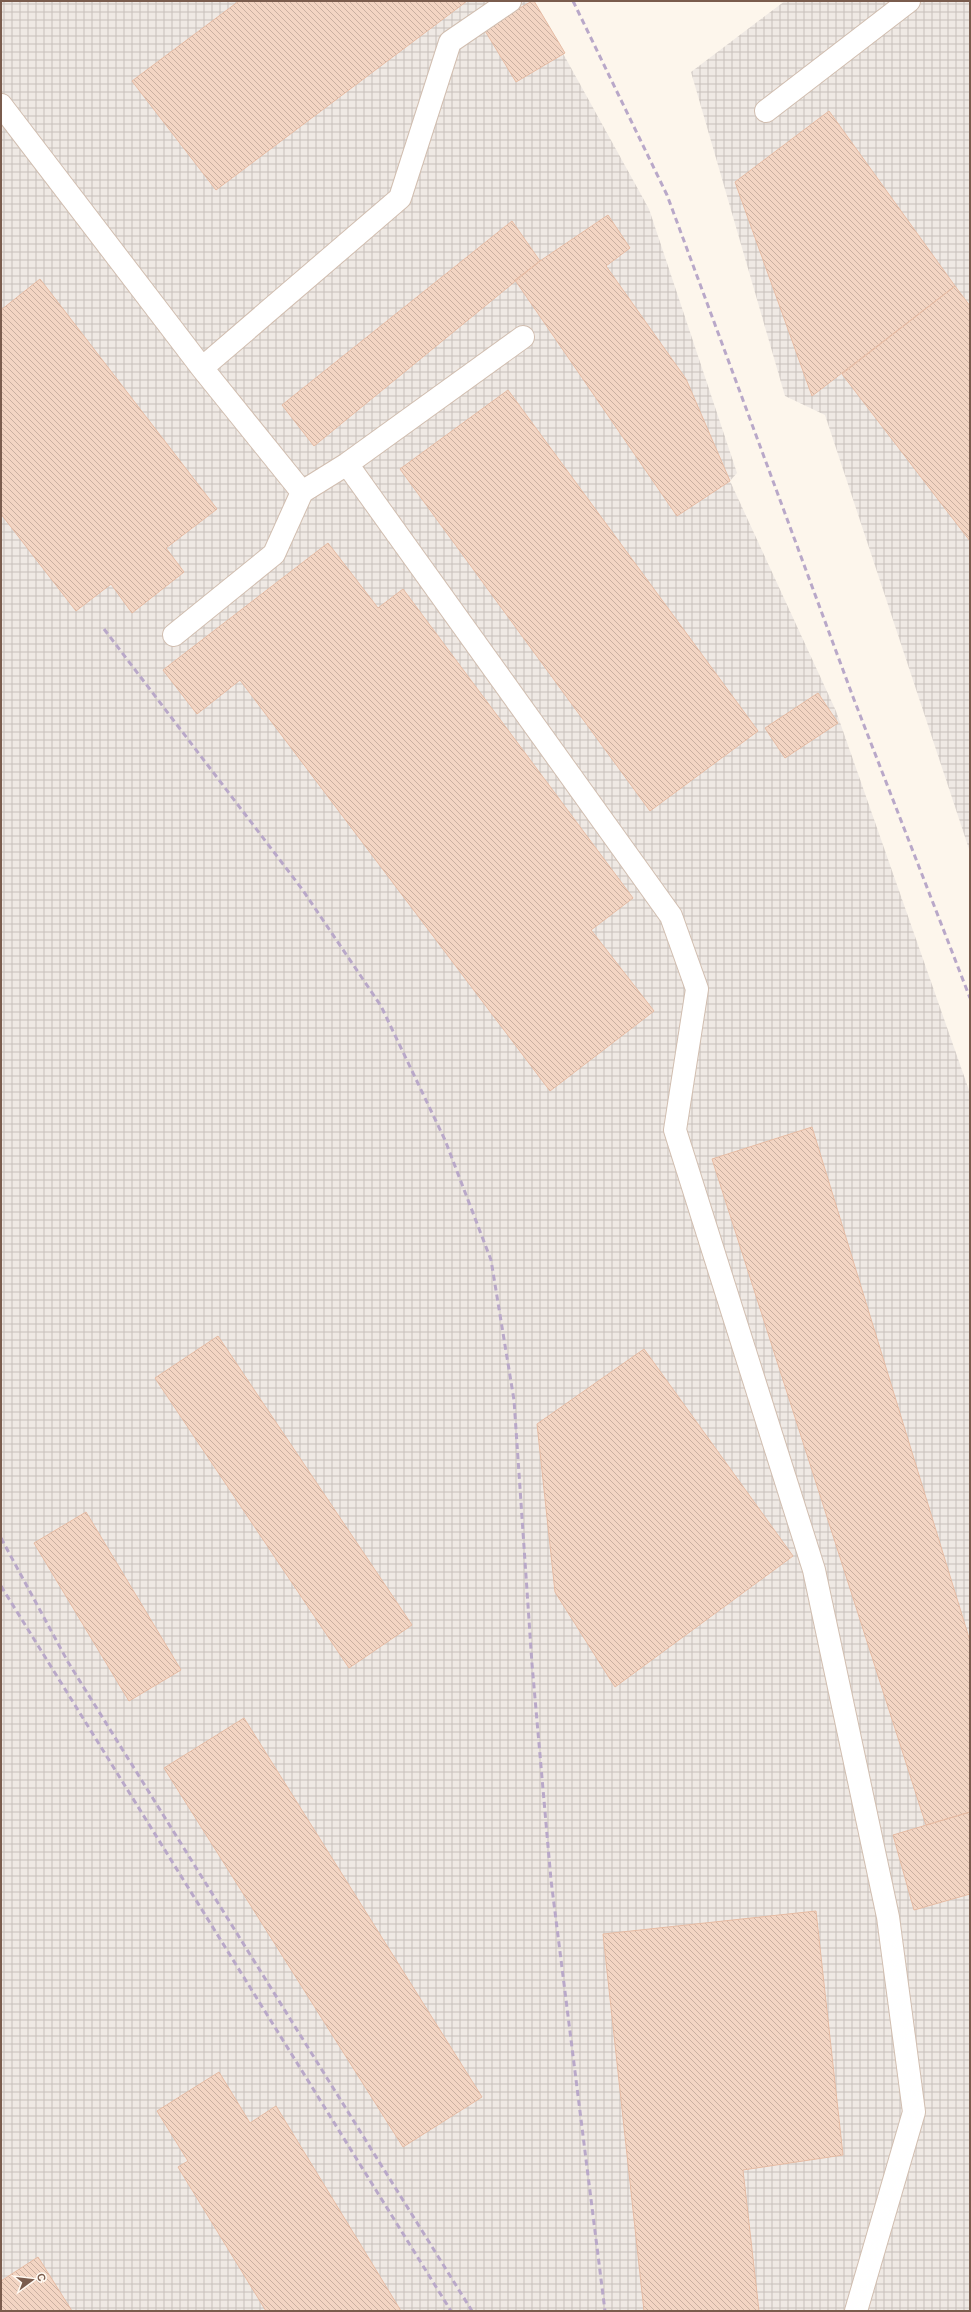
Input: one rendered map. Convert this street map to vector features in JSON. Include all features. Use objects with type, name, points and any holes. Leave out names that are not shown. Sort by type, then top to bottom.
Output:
[{"type":"lane","points":[[202,368],[400,198],[450,42],[510,1]]},
{"type":"lane","points":[[766,111],[909,1]]},
{"type":"lane","points":[[1,105],[202,368],[302,492]]},
{"type":"lane","points":[[174,636],[274,554],[302,492],[347,464],[523,337]]},
{"type":"lane","points":[[347,464],[671,916],[697,989],[675,1130],[814,1570],[888,1917],[914,2112],[856,2311]]},
{"type":"shaded area","points":[[1,1],[534,1],[649,209],[737,473],[730,481],[836,711],[970,1093],[970,2311],[1,2311]]},
{"type":"shaded area","points":[[785,1],[970,1],[970,852],[825,415],[785,396],[691,72]]},
{"type":"building","points":[[239,1],[467,1],[216,190],[132,81]]},
{"type":"building","points":[[534,1],[565,53],[516,82],[484,29]]},
{"type":"building","points":[[829,111],[955,286],[812,396],[735,182]]},
{"type":"building","points":[[608,215],[630,248],[606,266],[686,379],[730,481],[677,516],[515,280],[540,261]]},
{"type":"building","points":[[512,221],[540,261],[314,446],[282,405]]},
{"type":"building","points":[[40,279],[217,509],[166,548],[184,572],[132,613],[111,584],[76,611],[1,514],[1,310]]},
{"type":"building","points":[[955,286],[970,306],[970,541],[842,374]]},
{"type":"building","points":[[508,390],[758,731],[650,811],[400,469]]},
{"type":"building","points":[[328,543],[378,608],[403,589],[633,898],[591,930],[654,1011],[550,1091],[240,680],[197,714],[163,670]]},
{"type":"building","points":[[818,693],[838,723],[785,758],[765,728]]},
{"type":"building","points":[[812,1127],[970,1641],[970,1812],[926,1825],[712,1159]]},
{"type":"building","points":[[218,1336],[412,1625],[349,1668],[155,1378]]},
{"type":"building","points":[[644,1349],[793,1556],[615,1687],[555,1592],[537,1424]]},
{"type":"building","points":[[86,1512],[181,1670],[129,1701],[34,1543]]},
{"type":"building","points":[[244,1718],[482,2097],[403,2147],[164,1768]]},
{"type":"building","points":[[970,1812],[970,1894],[914,1910],[893,1835]]},
{"type":"building","points":[[816,1911],[843,2155],[743,2170],[759,2311],[644,2311],[603,1934]]},
{"type":"building","points":[[219,2072],[250,2123],[276,2106],[401,2311],[266,2311],[178,2167],[188,2161],[157,2111]]},
{"type":"building","points":[[38,2257],[72,2311],[1,2311],[1,2281]]},
{"type":"railway","points":[[573,1],[667,195],[853,697],[970,998]]},
{"type":"railway","points":[[104,629],[302,889],[381,1006],[445,1140],[491,1260],[514,1400],[532,1664],[551,1880],[605,2311]]},
{"type":"railway","points":[[1,1538],[68,1662],[472,2311]]},
{"type":"railway","points":[[1,1586],[451,2311]]}]
